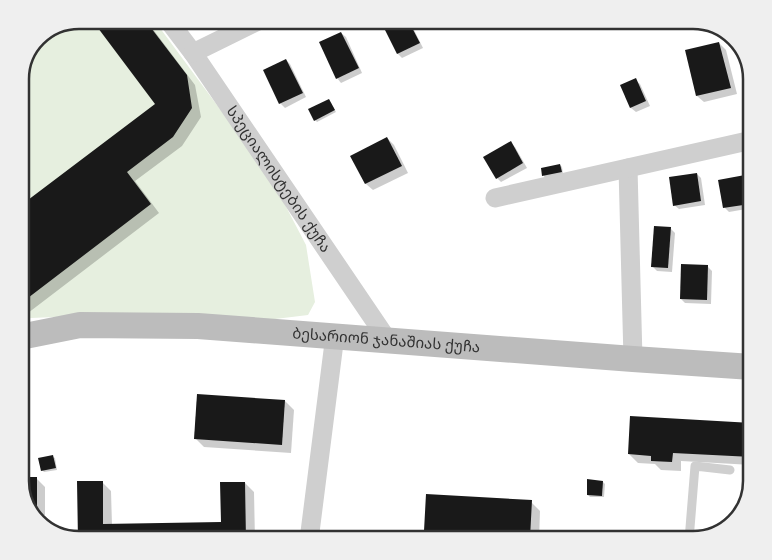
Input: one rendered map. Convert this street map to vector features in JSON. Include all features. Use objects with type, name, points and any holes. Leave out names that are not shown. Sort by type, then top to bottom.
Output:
[{"type":"street","name":"სპეციალისტების ქუჩა","points":[[175,29],[387,339]]},
{"type":"street","points":[[193,53],[242,29]]},
{"type":"street","points":[[495,198],[743,142]]},
{"type":"street","points":[[628,168],[633,359]]},
{"type":"street","name":"ბესარიონ ჯანაშიას ქუჩა","points":[[29,335],[80,325],[198,326],[743,366]]},
{"type":"street","points":[[311,531],[335,335]]},
{"type":"lane","points":[[690,531],[696,466],[730,470]]},
{"type":"green space","points":[[72,29],[161,29],[271,178],[306,245],[315,302],[308,315],[267,320],[128,314],[29,319],[29,76],[30,66],[34,57],[39,48],[54,35]]},
{"type":"building","points":[[99,29],[152,29],[187,75],[192,108],[173,137],[127,172],[151,204],[29,297],[29,199],[155,104]]},
{"type":"building","points":[[384,29],[413,29],[420,43],[397,54]]},
{"type":"building","points":[[341,32],[359,68],[336,79],[319,42]]},
{"type":"building","points":[[719,42],[731,88],[696,96],[685,50]]},
{"type":"building","points":[[286,59],[303,93],[279,104],[263,70]]},
{"type":"building","points":[[636,78],[646,101],[630,108],[620,85]]},
{"type":"building","points":[[329,99],[335,110],[314,121],[308,109]]},
{"type":"building","points":[[387,137],[402,166],[365,184],[350,156]]},
{"type":"building","points":[[511,141],[523,163],[496,179],[483,157]]},
{"type":"building","points":[[560,164],[562,172],[542,176],[541,168]]},
{"type":"building","points":[[697,173],[701,201],[673,206],[669,177]]},
{"type":"building","points":[[743,175],[743,205],[723,208],[718,180]]},
{"type":"building","points":[[654,226],[671,227],[668,268],[651,267]]},
{"type":"building","points":[[681,264],[708,265],[707,300],[680,299]]},
{"type":"building","points":[[197,394],[285,400],[282,445],[194,439]]},
{"type":"building","points":[[630,416],[743,422],[743,457],[673,453],[672,462],[651,461],[651,456],[628,454]]},
{"type":"building","points":[[53,455],[56,468],[41,471],[38,458]]},
{"type":"building","points":[[29,477],[37,477],[37,507],[30,494]]},
{"type":"building","points":[[587,479],[603,481],[602,496],[587,495]]},
{"type":"building","points":[[77,481],[103,481],[103,524],[221,522],[220,482],[245,482],[246,531],[78,531]]},
{"type":"building","points":[[426,494],[532,500],[530,531],[424,531]]}]
